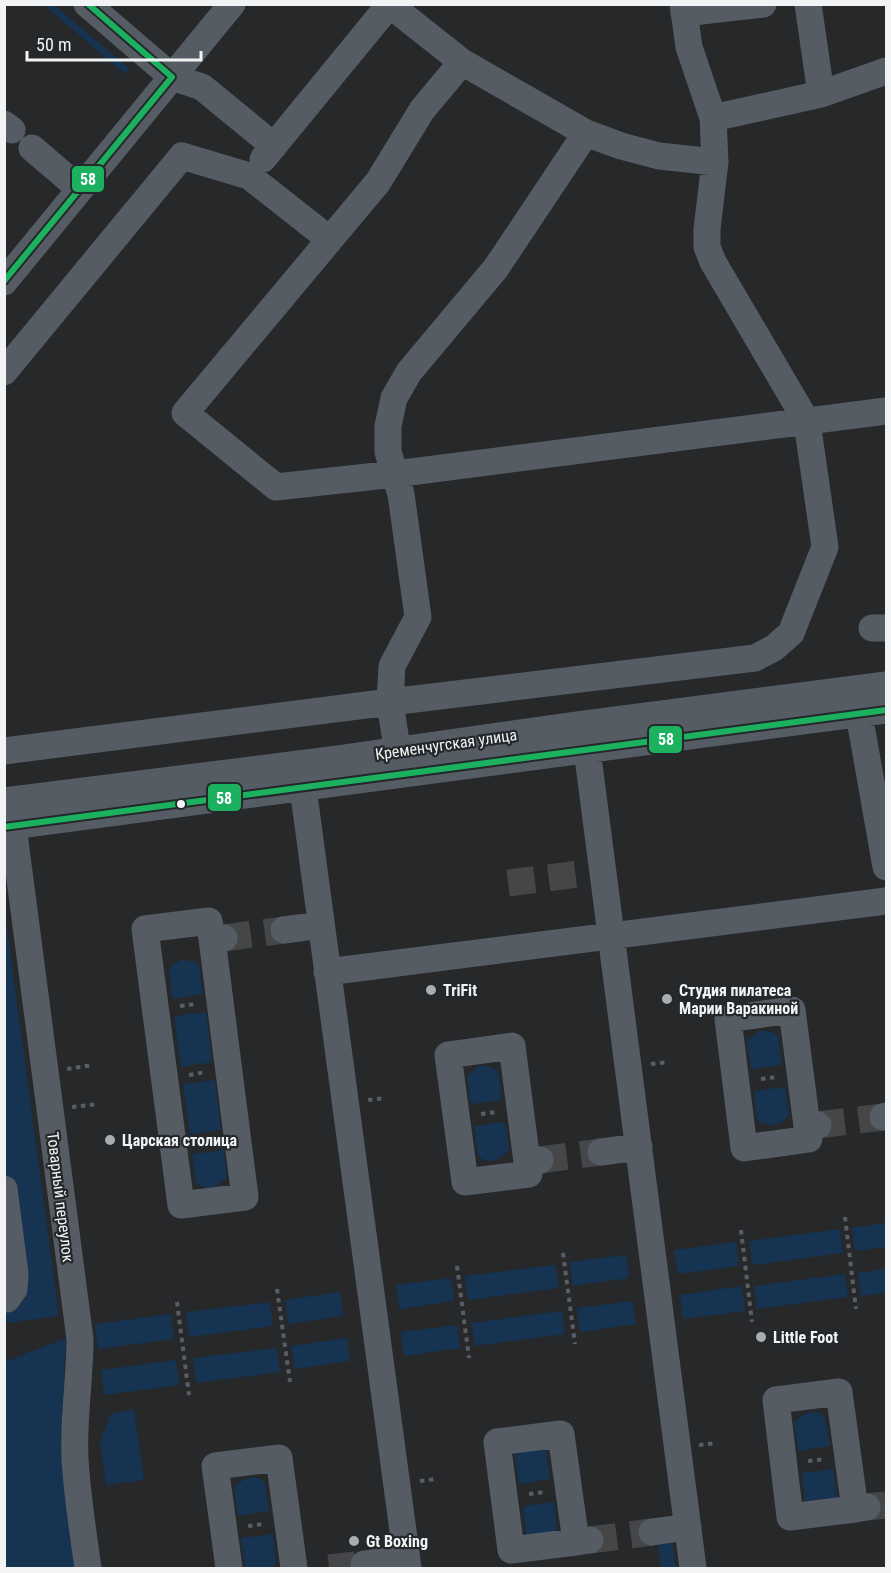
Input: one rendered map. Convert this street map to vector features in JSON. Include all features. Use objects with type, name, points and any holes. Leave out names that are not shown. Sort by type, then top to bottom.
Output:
[{"type":"street","points":[[87,4],[172,77],[202,87],[274,146]]},
{"type":"street","points":[[4,282],[232,4]]},
{"type":"street","points":[[4,751],[390,702],[710,665],[755,658],[774,648],[791,633],[825,547],[807,422],[713,262],[707,247],[715,162],[713,118],[688,47],[683,9],[762,4]]},
{"type":"street","points":[[808,4],[821,94]]},
{"type":"street","points":[[249,176],[390,5],[462,62],[586,133],[621,146],[660,156],[715,162]]},
{"type":"street","points":[[462,62],[422,110],[378,182],[185,413],[276,487],[395,474],[886,411]]},
{"type":"street","points":[[713,118],[821,94],[886,71]]},
{"type":"street","points":[[399,763],[390,702],[392,666],[418,617],[401,494],[388,452],[388,426],[394,398],[409,372],[496,268],[586,133]]},
{"type":"street","points":[[32,148],[80,189]]},
{"type":"street","points":[[4,372],[182,156],[249,176],[329,240]]},
{"type":"street","name":"Кременчугская улица","points":[[9,827],[301,776],[857,701],[886,686]]},
{"type":"street","points":[[857,701],[885,854]]},
{"type":"street","name":"Кременчугская улица","points":[[857,701],[886,710]]},
{"type":"street","points":[[585,737],[591,873],[611,936],[693,1569]]},
{"type":"street","points":[[301,776],[407,1563],[364,1564]]},
{"type":"street","name":"Кременчугская улица","points":[[4,801],[301,776]]},
{"type":"street","name":"Товарный переулок","points":[[9,827],[80,1339],[75,1411],[75,1459],[88,1569]]},
{"type":"street","points":[[327,972],[886,901]]},
{"type":"street","points":[[209,921],[218,939],[220,1001],[245,1197],[181,1205],[145,929],[209,921]]},
{"type":"street","points":[[284,930],[321,925]]},
{"type":"street","points":[[792,1010],[800,1074],[813,1126],[809,1139],[744,1148],[728,1019],[792,1010]]},
{"type":"street","points":[[512,1046],[520,1109],[533,1161],[529,1174],[465,1182],[448,1055],[512,1046]]},
{"type":"street","points":[[601,1152],[639,1147]]},
{"type":"street","points":[[4,1189],[15,1275],[14,1289],[7,1299],[4,1299]]},
{"type":"street","points":[[839,1392],[848,1456],[861,1508],[790,1517],[776,1401],[839,1392]]},
{"type":"street","points":[[561,1434],[569,1488],[583,1541],[511,1550],[498,1442],[561,1434]]},
{"type":"street","points":[[229,1569],[215,1466],[279,1458],[294,1569]]},
{"type":"street","points":[[652,1532],[688,1527]]},
{"type":"path","points":[[156,1010],[220,1001]]},
{"type":"path","points":[[645,1065],[668,1062]]},
{"type":"path","points":[[65,1069],[93,1065]]},
{"type":"path","points":[[164,1078],[229,1069]]},
{"type":"path","points":[[736,1082],[800,1074]]},
{"type":"path","points":[[364,1100],[385,1098]]},
{"type":"path","points":[[70,1107],[98,1104]]},
{"type":"path","points":[[456,1117],[520,1109]]},
{"type":"path","points":[[173,1147],[238,1138]]},
{"type":"path","points":[[845,1217],[856,1309]]},
{"type":"path","points":[[741,1230],[753,1322]]},
{"type":"path","points":[[563,1253],[575,1344]]},
{"type":"path","points":[[456,1266],[469,1358]]},
{"type":"path","points":[[277,1289],[290,1382]]},
{"type":"path","points":[[177,1302],[189,1395]]},
{"type":"path","points":[[784,1464],[848,1456]]},
{"type":"path","points":[[414,1482],[436,1479]]},
{"type":"path","points":[[504,1497],[569,1488]]},
{"type":"path","points":[[224,1529],[288,1520]]},
{"type":"shaded area","points":[[44,5],[54,5],[129,68],[125,74]]},
{"type":"shaded area","points":[[4,906],[59,1316],[5,1323],[4,1323]]},
{"type":"shaded area","points":[[181,960],[192,961],[199,965],[203,994],[172,999],[169,970]]},
{"type":"shaded area","points":[[206,1012],[212,1062],[181,1067],[174,1016]]},
{"type":"shaded area","points":[[761,1030],[778,1036],[782,1065],[751,1069],[747,1040]]},
{"type":"shaded area","points":[[480,1065],[498,1071],[502,1100],[471,1104],[467,1076]]},
{"type":"shaded area","points":[[215,1080],[221,1130],[190,1134],[183,1084]]},
{"type":"shaded area","points":[[785,1087],[789,1116],[774,1125],[757,1120],[754,1091]]},
{"type":"shaded area","points":[[505,1122],[509,1151],[495,1161],[484,1160],[478,1156],[474,1126]]},
{"type":"shaded area","points":[[224,1150],[227,1178],[213,1188],[202,1187],[196,1183],[192,1154]]},
{"type":"shaded area","points":[[886,1223],[886,1247],[855,1251],[852,1228]]},
{"type":"shaded area","points":[[840,1229],[843,1253],[752,1265],[749,1241]]},
{"type":"shaded area","points":[[736,1242],[739,1266],[678,1274],[674,1250]]},
{"type":"shaded area","points":[[626,1255],[629,1278],[573,1286],[570,1262]]},
{"type":"shaded area","points":[[555,1265],[559,1288],[468,1300],[465,1276]]},
{"type":"shaded area","points":[[886,1269],[886,1293],[861,1296],[858,1273]]},
{"type":"shaded area","points":[[845,1274],[848,1297],[757,1309],[754,1286]]},
{"type":"shaded area","points":[[451,1278],[454,1301],[399,1309],[396,1285]]},
{"type":"shaded area","points":[[742,1286],[745,1311],[683,1319],[680,1295]]},
{"type":"shaded area","points":[[340,1292],[343,1316],[288,1324],[285,1300]]},
{"type":"shaded area","points":[[632,1301],[636,1324],[580,1332],[577,1308]]},
{"type":"shaded area","points":[[270,1302],[273,1326],[189,1337],[186,1312]]},
{"type":"shaded area","points":[[562,1311],[565,1334],[475,1346],[471,1323]]},
{"type":"shaded area","points":[[171,1314],[174,1339],[98,1349],[95,1324]]},
{"type":"shaded area","points":[[457,1325],[460,1348],[404,1356],[401,1332]]},
{"type":"shaded area","points":[[66,1338],[61,1445],[75,1568],[5,1568],[5,1362]]},
{"type":"shaded area","points":[[347,1338],[350,1361],[295,1369],[291,1346]]},
{"type":"shaded area","points":[[277,1348],[280,1372],[196,1383],[193,1358]]},
{"type":"shaded area","points":[[176,1360],[180,1385],[104,1395],[101,1370]]},
{"type":"shaded area","points":[[134,1410],[144,1480],[106,1485],[100,1442],[111,1413]]},
{"type":"shaded area","points":[[808,1412],[819,1413],[825,1417],[830,1446],[798,1451],[794,1422]]},
{"type":"shaded area","points":[[540,1446],[546,1450],[550,1479],[519,1484],[515,1455],[520,1450]]},
{"type":"shaded area","points":[[833,1469],[837,1497],[832,1503],[805,1502],[802,1473]]},
{"type":"shaded area","points":[[248,1477],[259,1478],[265,1483],[269,1511],[238,1516],[234,1487]]},
{"type":"shaded area","points":[[554,1502],[557,1530],[552,1536],[526,1535],[523,1506]]},
{"type":"shaded area","points":[[273,1534],[276,1563],[271,1568],[245,1567],[241,1538]]},
{"type":"shaded area","points":[[672,1539],[676,1568],[661,1568],[658,1541]]},
{"type":"tunnel","points":[[508,883],[579,874]]},
{"type":"tunnel","points":[[224,938],[284,930]]},
{"type":"tunnel","points":[[818,1125],[883,1117]]},
{"type":"tunnel","points":[[540,1160],[601,1152]]},
{"type":"tunnel","points":[[867,1507],[886,1505]]},
{"type":"tunnel","points":[[590,1540],[652,1532]]},
{"type":"tunnel","points":[[329,1568],[364,1564]]},
{"type":"transit line","name":"58","points":[[88,4],[172,77]]},
{"type":"transit line","name":"58","points":[[4,281],[172,77]]},
{"type":"transit line","name":"58","points":[[4,827],[886,710]]},
{"type":"place","name":"TriFit","points":[[431,990]]},
{"type":"place","name":"Студия пилатеса Марии Варакиной","points":[[667,999]]},
{"type":"place","name":"Царская столица","points":[[110,1140]]},
{"type":"place","name":"Little Foot","points":[[761,1337]]},
{"type":"place","name":"Gt Boxing","points":[[354,1541]]}]
